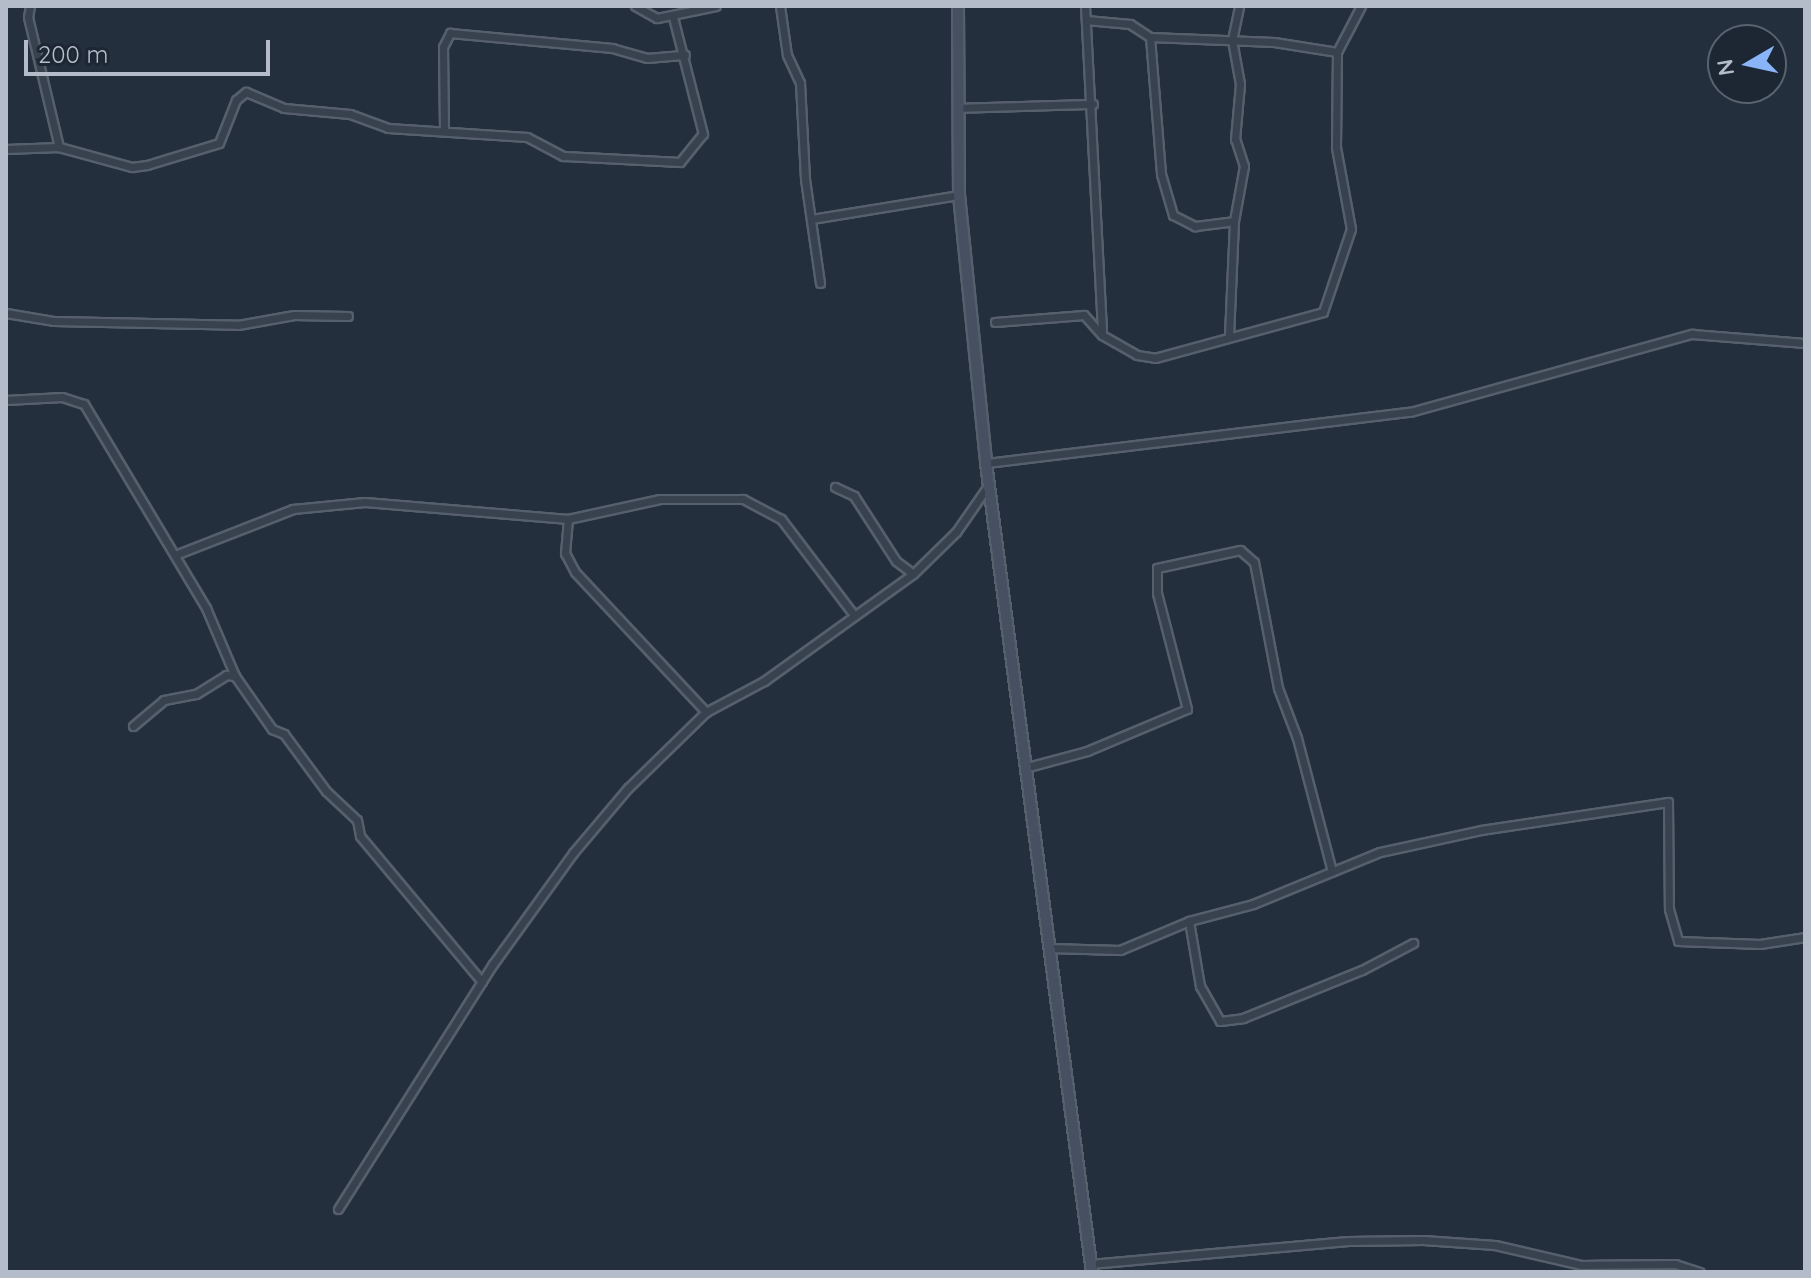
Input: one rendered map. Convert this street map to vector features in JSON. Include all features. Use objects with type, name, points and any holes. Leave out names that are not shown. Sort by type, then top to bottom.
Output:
[{"type":"main road","points":[[958,6],[955,109],[959,195],[986,463],[1091,1268]]},
{"type":"street","points":[[30,6],[28,17],[59,147]]},
{"type":"street","points":[[635,6],[648,15],[673,17],[716,6]]},
{"type":"street","points":[[780,6],[787,55],[800,83],[820,283]]},
{"type":"street","points":[[1085,6],[1093,104],[1091,190],[1102,331]]},
{"type":"street","points":[[1229,336],[1234,221],[1244,166],[1235,139],[1240,84],[1232,40],[1239,6]]},
{"type":"street","points":[[995,322],[1077,314],[1145,358],[1316,315],[1328,306],[1351,229],[1336,147],[1337,52],[1361,6]]},
{"type":"street","points":[[6,149],[59,147],[132,167],[147,165],[219,143],[236,100],[246,92],[284,108],[350,114],[388,128],[444,128],[527,137],[563,156],[680,162],[703,134],[673,17]]},
{"type":"street","points":[[1086,20],[1130,24],[1150,37],[1232,40],[1337,52]]},
{"type":"street","points":[[444,128],[443,47],[450,33],[612,48],[647,58],[685,55]]},
{"type":"street","points":[[1150,37],[1165,201],[1182,223],[1234,221]]},
{"type":"street","points":[[955,109],[1093,104]]},
{"type":"street","points":[[812,219],[959,195]]},
{"type":"street","points":[[6,313],[54,321],[238,325],[294,315],[348,316]]},
{"type":"street","points":[[986,463],[1410,412],[1692,334],[1805,343]]},
{"type":"street","points":[[6,400],[62,397],[84,404],[206,608],[235,676],[272,729],[284,734],[326,791],[357,820],[360,836],[482,982]]},
{"type":"street","points":[[338,1209],[482,982],[573,853],[628,788],[706,712],[764,681],[913,574],[956,532],[989,484]]},
{"type":"street","points":[[835,487],[854,496],[896,561],[913,574]]},
{"type":"street","points":[[175,555],[307,507],[365,502],[568,519],[660,499],[743,499],[763,506],[781,519],[854,615]]},
{"type":"street","points":[[568,519],[565,553],[575,572],[706,712]]},
{"type":"street","points":[[1024,768],[1087,751],[1187,709],[1157,593],[1157,568],[1240,550],[1254,562],[1278,688],[1297,738],[1332,871]]},
{"type":"street","points":[[133,726],[164,700],[196,694],[226,675],[235,676]]},
{"type":"street","points":[[1047,948],[1120,950],[1189,921],[1253,904],[1380,852],[1481,830],[1668,802],[1669,909],[1678,941],[1760,944],[1805,937]]},
{"type":"street","points":[[1189,921],[1200,986],[1220,1021],[1243,1018],[1362,970],[1413,943]]},
{"type":"street","points":[[1091,1268],[1348,1241],[1423,1240],[1495,1245],[1581,1265],[1675,1264],[1700,1272]]}]
